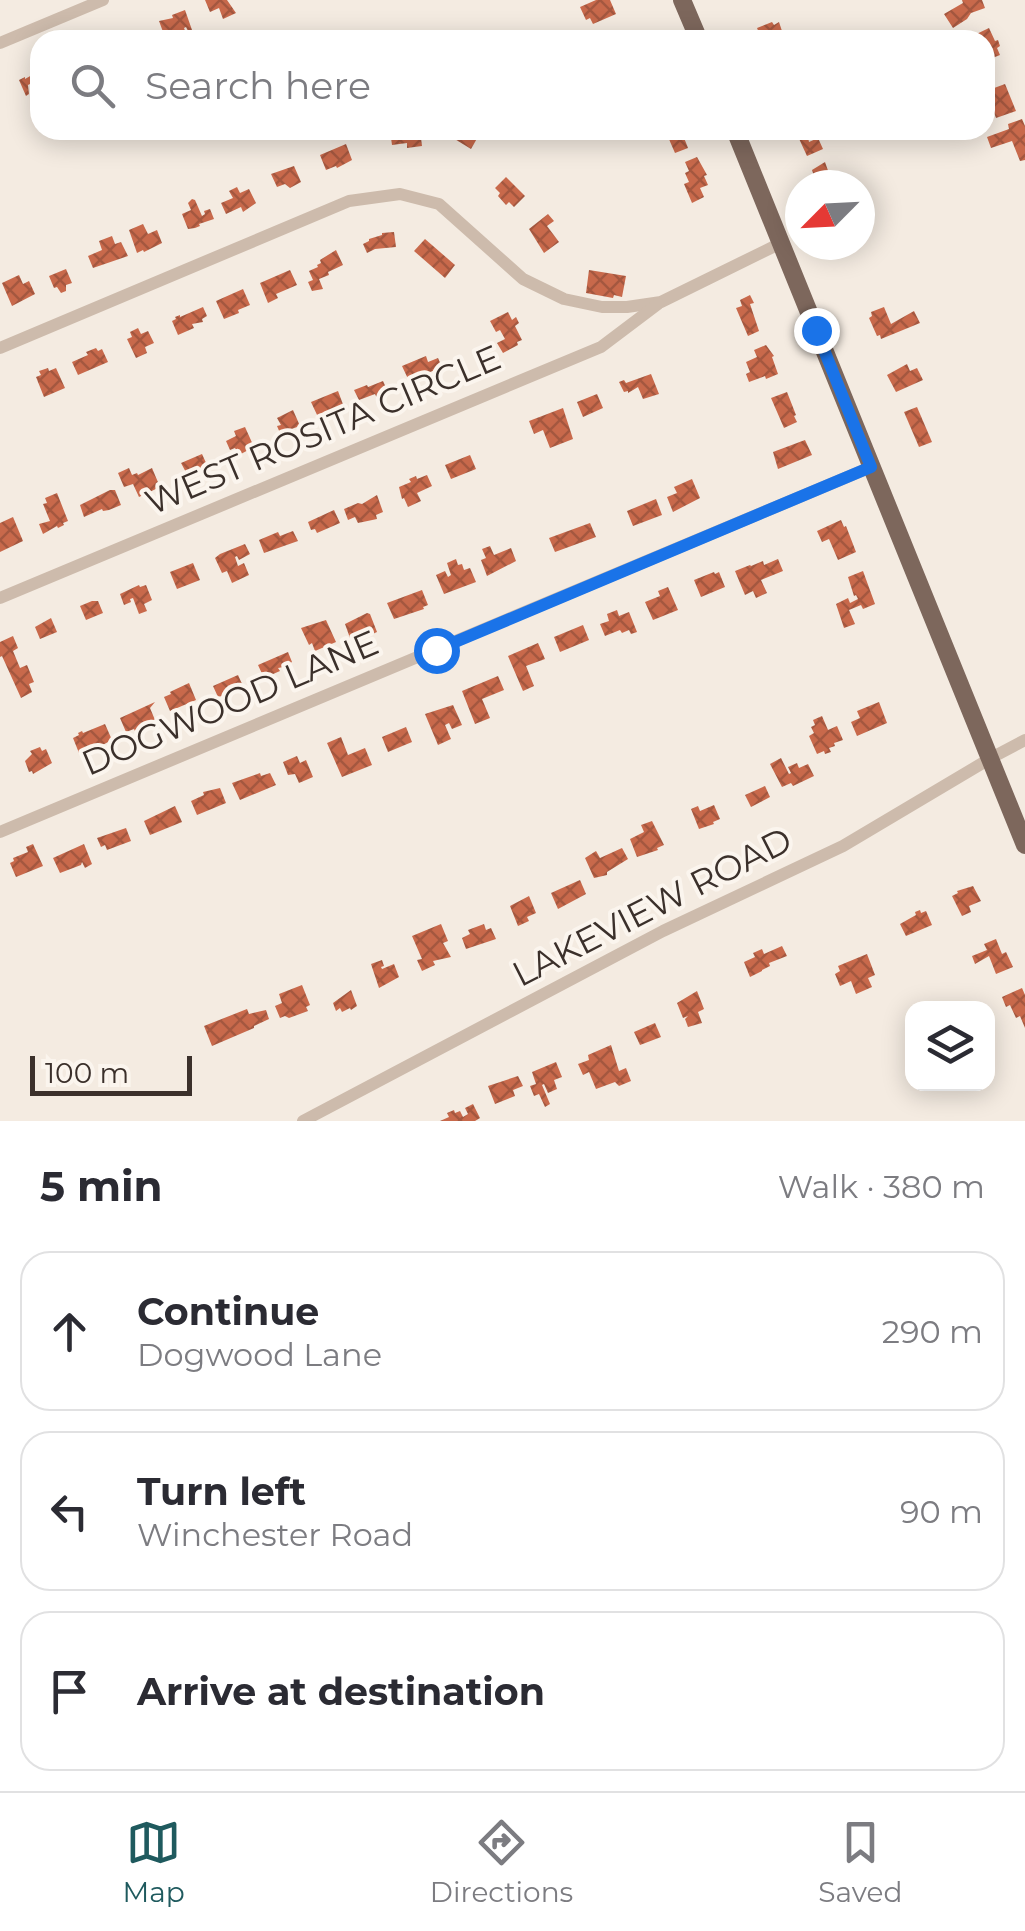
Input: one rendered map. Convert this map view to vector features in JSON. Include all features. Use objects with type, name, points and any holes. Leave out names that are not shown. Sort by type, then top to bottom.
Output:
[{"type":"main road","points":[[682,0],[695,30]]},
{"type":"main road","points":[[739,140],[1025,845]]},
{"type":"street","points":[[31,30],[103,0]]},
{"type":"street","points":[[0,43],[30,30]]},
{"type":"street","points":[[0,348],[349,201],[400,194],[439,204],[523,279],[564,299],[602,307],[626,308],[661,302],[781,243]]},
{"type":"street","name":"WEST ROSITA CIRCLE","points":[[0,598],[601,347],[661,302]]},
{"type":"street","name":"DOGWOOD LANE","points":[[0,832],[871,467]]},
{"type":"street","name":"LAKEVIEW ROAD","points":[[303,1121],[663,931],[843,846],[1025,740]]},
{"type":"building","points":[[205,0],[227,0],[236,13],[223,19],[219,8],[210,12]]},
{"type":"building","points":[[596,0],[610,0],[616,14],[593,24],[590,18],[586,20],[580,7]]},
{"type":"building","points":[[962,0],[982,0],[985,8],[971,13],[953,28],[944,14]]},
{"type":"building","points":[[185,10],[192,30],[162,30],[159,21],[173,18],[172,15]]},
{"type":"building","points":[[779,22],[782,30],[758,30]]},
{"type":"building","points":[[30,76],[26,96],[19,80]]},
{"type":"building","points":[[1005,84],[1016,111],[996,118],[995,88]]},
{"type":"building","points":[[1022,119],[1025,160],[1020,161],[1012,141],[991,148],[988,140],[995,140],[995,134],[1009,129],[1008,124]]},
{"type":"building","points":[[391,140],[421,140],[422,146],[407,148],[407,143],[392,145]]},
{"type":"building","points":[[456,140],[476,140],[471,149]]},
{"type":"building","points":[[669,140],[685,140],[688,148],[675,153]]},
{"type":"building","points":[[800,140],[819,140],[823,149],[807,156]]},
{"type":"building","points":[[346,144],[352,160],[326,170],[320,155]]},
{"type":"building","points":[[697,157],[708,185],[700,188],[704,197],[692,203],[684,184],[689,182],[685,162]]},
{"type":"building","points":[[825,162],[828,170],[812,170]]},
{"type":"building","points":[[294,166],[301,182],[290,188],[285,184],[277,187],[271,174]]},
{"type":"building","points":[[506,177],[525,196],[514,207],[509,202],[506,205],[495,188]]},
{"type":"building","points":[[237,187],[240,193],[249,189],[256,203],[243,212],[241,207],[226,214],[221,203],[233,198],[229,191]]},
{"type":"building","points":[[192,199],[202,216],[210,209],[214,219],[188,229],[182,214],[191,210],[188,203]]},
{"type":"building","points":[[548,214],[554,221],[547,226],[559,242],[544,253],[529,229]]},
{"type":"building","points":[[143,224],[148,234],[157,230],[162,243],[137,253],[129,230]]},
{"type":"building","points":[[394,232],[396,247],[367,253],[363,244],[369,239]]},
{"type":"building","points":[[112,236],[115,244],[121,242],[128,256],[93,268],[88,256],[102,250],[99,241]]},
{"type":"building","points":[[425,239],[455,265],[445,278],[414,251]]},
{"type":"building","points":[[336,250],[343,265],[319,279],[323,289],[312,291],[309,271]]},
{"type":"building","points":[[66,269],[72,283],[61,293],[49,276]]},
{"type":"building","points":[[290,270],[297,285],[276,294],[278,298],[268,303],[260,283]]},
{"type":"building","points":[[589,270],[626,276],[622,297],[586,293]]},
{"type":"building","points":[[19,275],[23,284],[29,281],[35,294],[12,306],[2,283]]},
{"type":"building","points":[[243,289],[250,305],[224,319],[216,301]]},
{"type":"building","points":[[750,295],[759,331],[748,336],[736,308],[742,306],[740,300]]},
{"type":"building","points":[[203,307],[207,316],[203,322],[192,324],[194,328],[178,335],[172,321],[175,317]]},
{"type":"building","points":[[884,307],[891,324],[914,311],[920,323],[881,339],[869,318],[871,312]]},
{"type":"building","points":[[508,312],[519,323],[515,326],[522,340],[503,353],[497,343],[505,339],[490,321]]},
{"type":"building","points":[[138,328],[141,334],[148,331],[154,343],[145,347],[147,353],[136,358],[127,339]]},
{"type":"building","points":[[766,345],[774,356],[778,374],[749,382],[746,362],[757,357],[754,350]]},
{"type":"building","points":[[96,348],[102,349],[108,362],[78,375],[72,362]]},
{"type":"building","points":[[426,356],[428,362],[438,358],[442,367],[409,381],[402,366]]},
{"type":"building","points":[[907,364],[910,371],[917,368],[923,380],[896,392],[887,375]]},
{"type":"building","points":[[48,368],[56,368],[65,388],[44,397],[36,377]]},
{"type":"building","points":[[651,374],[659,394],[643,399],[638,387],[624,392],[619,382],[626,383]]},
{"type":"building","points":[[383,381],[388,392],[359,400],[354,390]]},
{"type":"building","points":[[338,391],[344,407],[318,417],[311,402]]},
{"type":"building","points":[[787,392],[797,422],[784,428],[771,398]]},
{"type":"building","points":[[597,394],[603,408],[583,417],[577,402]]},
{"type":"building","points":[[917,407],[932,442],[919,447],[904,412]]},
{"type":"building","points":[[563,408],[573,439],[550,448],[543,430],[534,434],[529,421]]},
{"type":"building","points":[[293,410],[300,426],[280,433],[277,418]]},
{"type":"building","points":[[245,427],[254,447],[239,455],[235,448],[230,450],[226,441],[236,436],[234,431]]},
{"type":"building","points":[[805,440],[812,455],[778,469],[773,452]]},
{"type":"building","points":[[202,454],[207,465],[189,478],[181,463]]},
{"type":"building","points":[[470,455],[476,469],[451,479],[445,465]]},
{"type":"building","points":[[129,468],[132,475],[138,475],[152,468],[160,487],[139,497],[133,484],[124,487],[118,473]]},
{"type":"building","points":[[427,475],[432,486],[417,493],[421,501],[408,507],[399,487],[416,476],[417,479]]},
{"type":"building","points":[[692,479],[700,498],[673,512],[667,497],[677,493],[674,487]]},
{"type":"building","points":[[115,490],[121,505],[84,517],[80,505]]},
{"type":"building","points":[[57,493],[68,521],[43,534],[39,524],[50,521],[43,504],[47,503],[45,498]]},
{"type":"building","points":[[377,495],[383,512],[376,515],[377,519],[358,523],[355,517],[348,520],[344,509]]},
{"type":"building","points":[[656,499],[662,515],[633,526],[627,511]]},
{"type":"building","points":[[334,510],[340,523],[317,533],[311,530],[308,522]]},
{"type":"building","points":[[13,517],[23,541],[0,552],[0,523]]},
{"type":"building","points":[[841,520],[856,552],[838,560],[829,539],[822,542],[817,531]]},
{"type":"building","points":[[590,523],[596,537],[555,552],[549,538]]},
{"type":"building","points":[[293,531],[298,541],[264,553],[259,540]]},
{"type":"building","points":[[245,544],[250,554],[239,560],[235,557],[238,566],[244,563],[249,575],[232,583],[215,558]]},
{"type":"building","points":[[490,546],[494,555],[511,548],[516,561],[487,576],[482,549]]},
{"type":"building","points":[[456,559],[464,570],[470,568],[476,582],[444,594],[436,575],[445,571],[448,577],[451,575],[447,563]]},
{"type":"building","points":[[778,559],[783,571],[761,580],[767,593],[756,598],[753,591],[745,595],[735,571]]},
{"type":"building","points":[[193,563],[200,580],[177,589],[170,572]]},
{"type":"building","points":[[863,571],[875,604],[849,610],[855,624],[844,628],[836,604],[848,598],[850,603],[858,599],[848,577]]},
{"type":"building","points":[[719,572],[725,587],[701,597],[694,580]]},
{"type":"building","points":[[146,585],[152,600],[144,604],[147,611],[139,614],[133,598],[124,605],[120,594]]},
{"type":"building","points":[[668,587],[678,610],[653,620],[645,602],[660,596],[658,591]]},
{"type":"building","points":[[422,590],[428,605],[394,619],[387,603]]},
{"type":"building","points":[[98,601],[103,613],[86,620],[80,606]]},
{"type":"building","points":[[617,610],[619,616],[629,612],[637,632],[620,630],[605,636],[600,624],[609,621],[607,614]]},
{"type":"building","points":[[367,613],[377,632],[368,636],[363,632],[350,638],[345,624]]},
{"type":"building","points":[[51,618],[57,632],[40,639],[35,627]]},
{"type":"building","points":[[326,620],[336,642],[315,651],[301,628]]},
{"type":"building","points":[[583,625],[589,640],[560,652],[554,637]]},
{"type":"building","points":[[13,636],[18,648],[13,651],[20,668],[27,665],[34,682],[29,684],[32,692],[21,698],[0,657],[0,642]]},
{"type":"building","points":[[538,643],[545,659],[526,666],[534,686],[523,691],[508,656]]},
{"type":"building","points":[[288,652],[292,662],[289,666],[264,678],[258,665]]},
{"type":"building","points":[[238,675],[243,686],[239,691],[218,697],[213,686]]},
{"type":"building","points":[[498,676],[504,690],[482,699],[490,718],[475,724],[462,691]]},
{"type":"building","points":[[189,683],[196,700],[170,711],[164,697]]},
{"type":"building","points":[[155,702],[150,708],[155,720],[143,725],[144,730],[126,732],[120,718]]},
{"type":"building","points":[[879,702],[887,723],[857,736],[851,722],[860,718],[857,711]]},
{"type":"building","points":[[453,705],[462,725],[452,729],[449,723],[445,725],[451,739],[438,745],[425,714]]},
{"type":"building","points":[[822,716],[828,730],[837,726],[843,740],[829,748],[831,752],[817,754],[809,736],[814,733],[813,720]]},
{"type":"building","points":[[105,724],[112,740],[79,753],[73,738]]},
{"type":"building","points":[[406,727],[412,742],[388,752],[382,737]]},
{"type":"building","points":[[341,737],[348,755],[365,748],[372,765],[342,777],[327,743]]},
{"type":"building","points":[[40,747],[42,751],[46,749],[52,763],[33,774],[25,761],[32,754],[30,751]]},
{"type":"building","points":[[297,756],[300,763],[306,760],[313,777],[299,783],[295,774],[288,775],[283,762]]},
{"type":"building","points":[[781,758],[789,774],[788,767],[797,763],[799,768],[808,764],[814,776],[782,787],[770,764]]},
{"type":"building","points":[[270,773],[276,785],[240,800],[232,783]]},
{"type":"building","points":[[765,786],[770,797],[751,807],[745,795]]},
{"type":"building","points":[[220,788],[226,803],[197,815],[191,801],[203,792]]},
{"type":"building","points":[[714,805],[720,819],[699,829],[691,809],[698,806],[700,811]]},
{"type":"building","points":[[175,806],[182,822],[150,835],[144,821]]},
{"type":"building","points":[[652,821],[664,845],[637,857],[630,839],[644,832],[641,825]]},
{"type":"building","points":[[126,828],[131,841],[107,850],[105,845],[101,847],[97,838]]},
{"type":"building","points":[[33,844],[43,866],[16,877],[10,863]]},
{"type":"building","points":[[84,844],[92,864],[85,868],[82,862],[60,873],[53,858]]},
{"type":"building","points":[[622,848],[628,859],[607,875],[594,878],[585,858],[596,851],[600,858]]},
{"type":"building","points":[[580,880],[586,894],[558,909],[551,893]]},
{"type":"building","points":[[973,886],[981,901],[969,906],[971,912],[962,916],[952,896]]},
{"type":"building","points":[[529,896],[536,913],[518,926],[510,906]]},
{"type":"building","points":[[920,910],[926,911],[932,925],[906,936],[900,924]]},
{"type":"building","points":[[441,924],[448,941],[443,943],[451,957],[433,961],[435,965],[422,971],[417,960],[422,959],[412,936]]},
{"type":"building","points":[[484,924],[496,939],[466,949],[462,938],[470,934],[468,930]]},
{"type":"building","points":[[996,939],[1013,967],[996,974],[989,956],[975,964],[972,956],[987,950],[984,944]]},
{"type":"building","points":[[782,946],[787,956],[750,977],[744,962],[755,957],[753,953],[762,949],[764,954]]},
{"type":"building","points":[[867,954],[875,975],[868,978],[872,987],[856,994],[851,981],[840,986],[835,974],[840,971],[838,966]]},
{"type":"building","points":[[382,960],[382,969],[394,964],[399,977],[379,988],[371,964]]},
{"type":"building","points":[[302,985],[310,1005],[306,1007],[308,1011],[280,1018],[275,1006],[282,1003],[279,994]]},
{"type":"building","points":[[1022,988],[1025,1028],[1020,1016],[1016,1018],[1002,997]]},
{"type":"building","points":[[351,990],[357,1006],[336,1011],[333,1003]]},
{"type":"building","points":[[697,991],[704,1009],[698,1012],[702,1023],[688,1027],[688,1016],[683,1018],[677,1003]]},
{"type":"building","points":[[247,1009],[249,1014],[266,1010],[269,1019],[212,1046],[204,1026]]},
{"type":"building","points":[[655,1023],[661,1037],[640,1045],[634,1032]]},
{"type":"building","points":[[611,1045],[619,1071],[626,1068],[631,1081],[596,1089],[589,1072],[583,1075],[578,1064]]},
{"type":"building","points":[[556,1062],[562,1077],[554,1080],[557,1089],[548,1093],[542,1085],[550,1104],[545,1107],[530,1086],[536,1084],[532,1072]]},
{"type":"building","points":[[518,1076],[523,1086],[513,1090],[515,1096],[495,1104],[488,1086]]},
{"type":"building","points":[[473,1104],[480,1118],[475,1121],[440,1121],[454,1110],[463,1117],[468,1114],[465,1108]]},
{"type":"route","points":[[436,650],[871,467],[816,330]]}]
